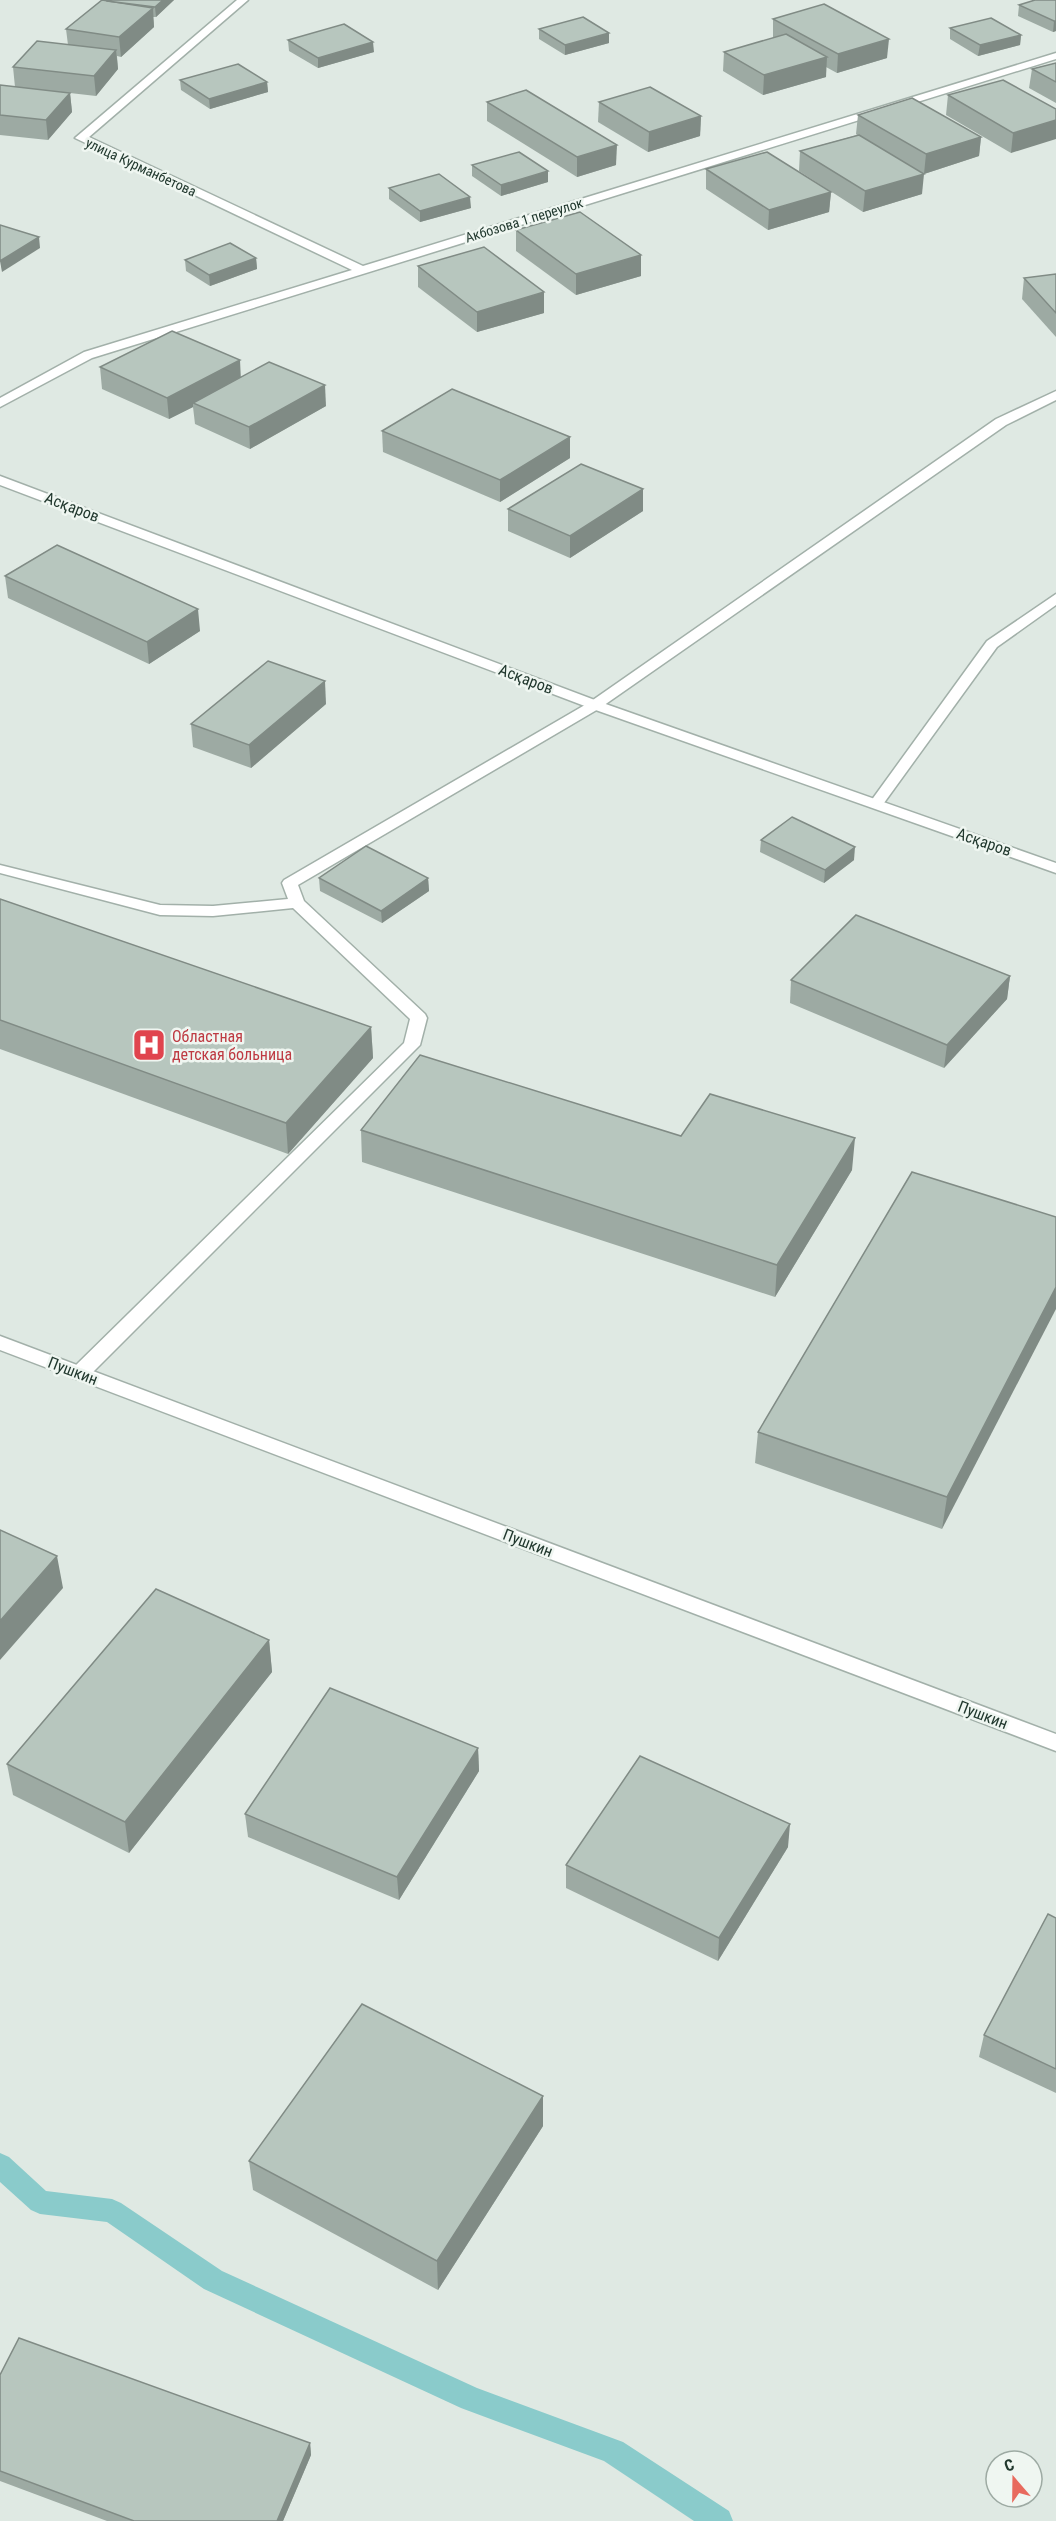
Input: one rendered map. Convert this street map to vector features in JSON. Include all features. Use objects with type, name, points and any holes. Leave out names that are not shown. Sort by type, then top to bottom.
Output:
[{"type":"street","name":"улица Курманбетова","points":[[243,0],[81,138],[362,270]]},
{"type":"street","name":"Акбозова 1 переулок","points":[[0,403],[88,355],[1056,56]]},
{"type":"street","points":[[80,1373],[412,1045],[418,1018],[297,903],[290,883],[596,705],[1001,422],[1056,395]]},
{"type":"street","name":"Асқаров","points":[[0,480],[596,705],[1056,868]]},
{"type":"street","points":[[876,804],[992,644],[1056,598]]},
{"type":"street","points":[[1,869],[160,910],[213,911],[297,903]]},
{"type":"street","name":"Пушкин","points":[[0,1343],[1056,1743]]},
{"type":"building","points":[[102,0],[153,8],[119,37],[66,29]]},
{"type":"building","points":[[107,0],[163,0],[155,7]]},
{"type":"building","points":[[1035,0],[1056,0],[1056,21],[1019,5]]},
{"type":"building","points":[[824,4],[889,39],[838,54],[773,19]]},
{"type":"building","points":[[583,17],[609,33],[565,45],[539,29]]},
{"type":"building","points":[[991,18],[1021,35],[980,45],[950,28]]},
{"type":"building","points":[[344,24],[373,42],[318,58],[288,40]]},
{"type":"building","points":[[786,34],[827,57],[764,75],[724,52]]},
{"type":"building","points":[[37,41],[116,50],[94,76],[13,67]]},
{"type":"building","points":[[1056,63],[1056,82],[1032,69]]},
{"type":"building","points":[[238,64],[267,82],[209,99],[180,80]]},
{"type":"building","points":[[1003,80],[1056,109],[1056,120],[1013,133],[948,95]]},
{"type":"building","points":[[0,85],[70,93],[46,120],[0,115]]},
{"type":"building","points":[[650,87],[701,116],[649,132],[599,102]]},
{"type":"building","points":[[526,90],[617,145],[577,157],[487,102]]},
{"type":"building","points":[[912,98],[981,137],[926,154],[858,115]]},
{"type":"building","points":[[859,135],[924,174],[865,191],[800,151]]},
{"type":"building","points":[[519,152],[548,171],[501,185],[472,165]]},
{"type":"building","points":[[767,152],[831,192],[769,210],[706,169]]},
{"type":"building","points":[[439,174],[470,197],[420,211],[389,188]]},
{"type":"building","points":[[580,212],[641,255],[576,274],[516,230]]},
{"type":"building","points":[[0,225],[39,237],[0,261]]},
{"type":"building","points":[[230,243],[256,258],[209,275],[185,260]]},
{"type":"building","points":[[484,247],[544,292],[477,312],[418,266]]},
{"type":"building","points":[[1056,274],[1056,313],[1024,278]]},
{"type":"building","points":[[172,331],[240,360],[167,398],[100,367]]},
{"type":"building","points":[[269,362],[325,385],[249,427],[193,403]]},
{"type":"building","points":[[452,389],[570,437],[500,480],[382,431]]},
{"type":"building","points":[[581,464],[643,489],[570,536],[508,509]]},
{"type":"building","points":[[57,545],[198,609],[147,642],[5,576]]},
{"type":"building","points":[[268,661],[325,681],[249,745],[191,724]]},
{"type":"building","points":[[792,817],[855,847],[825,870],[761,840]]},
{"type":"building","points":[[366,846],[428,878],[381,911],[319,878]]},
{"type":"building","name":"Областная детская больница","points":[[0,899],[371,1027],[286,1123],[0,1020]]},
{"type":"building","points":[[856,915],[1010,976],[947,1045],[791,980]]},
{"type":"building","points":[[420,1055],[681,1136],[710,1094],[855,1138],[777,1265],[361,1130]]},
{"type":"building","points":[[912,1172],[1056,1217],[1056,1287],[947,1497],[758,1432]]},
{"type":"building","points":[[0,1530],[57,1556],[0,1621]]},
{"type":"building","points":[[156,1589],[269,1640],[125,1822],[7,1764]]},
{"type":"building","points":[[330,1688],[478,1748],[397,1877],[245,1814]]},
{"type":"building","points":[[640,1756],[790,1824],[719,1938],[566,1865]]},
{"type":"building","points":[[1048,1914],[1056,1918],[1056,2069],[984,2035]]},
{"type":"building","points":[[362,2004],[543,2096],[437,2261],[249,2161]]},
{"type":"building","points":[[19,2338],[310,2443],[277,2521],[134,2521],[0,2471],[0,2375]]},
{"type":"waterway","points":[[0,2165],[40,2202],[112,2211],[213,2280],[471,2399],[613,2451],[719,2521]]},
{"type":"place","name":"Областная детская больница","points":[[149,1045]]}]
